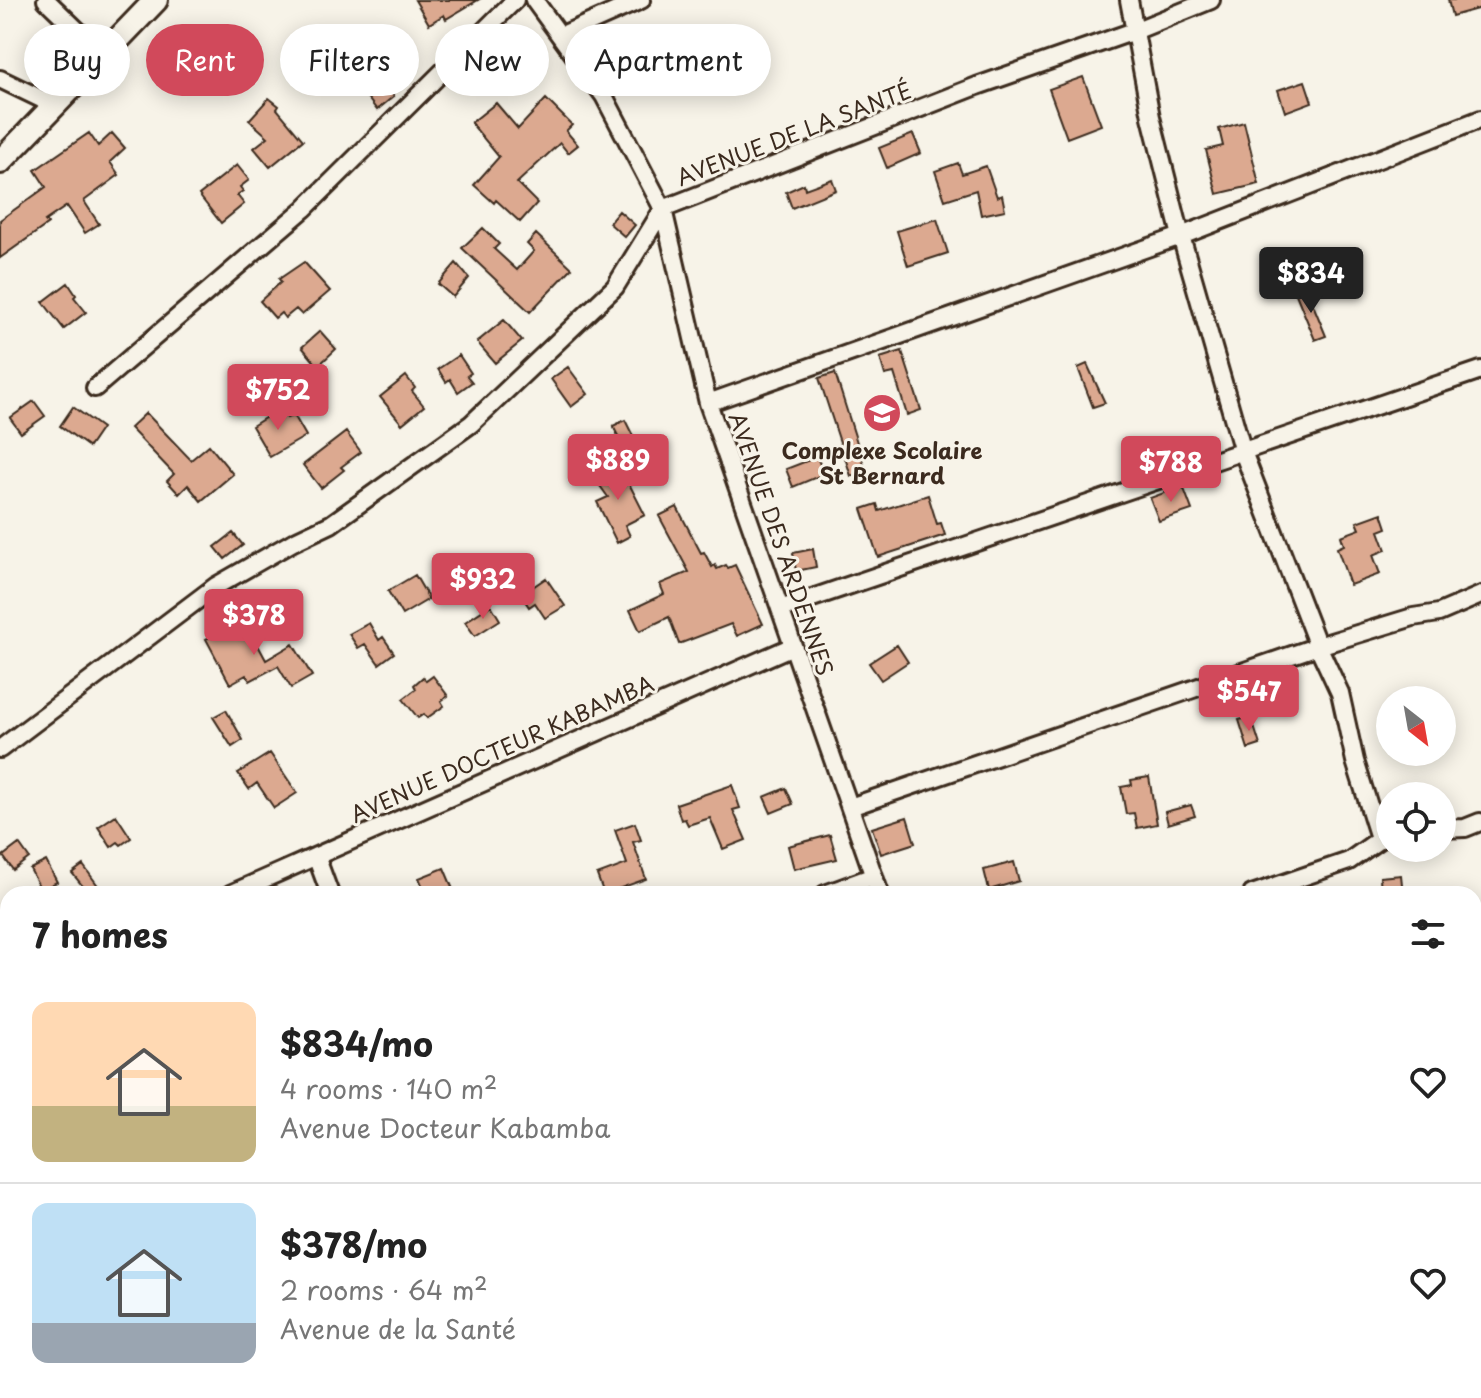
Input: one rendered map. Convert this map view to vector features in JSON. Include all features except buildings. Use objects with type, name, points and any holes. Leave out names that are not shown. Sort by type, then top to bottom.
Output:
[{"type":"main road","points":[[130,27],[156,0]]},
{"type":"main road","points":[[0,162],[65,96]]},
{"type":"street","points":[[46,0],[71,24]]},
{"type":"street","points":[[95,388],[304,209],[515,0]]},
{"type":"street","name":"AVENUE DES ARDENNES","points":[[534,0],[604,96],[663,209],[708,403],[877,886]]},
{"type":"street","points":[[562,35],[641,0]]},
{"type":"street","points":[[1129,0],[1151,117],[1181,236],[1243,452],[1318,646],[1340,693],[1355,761],[1376,813]]},
{"type":"street","name":"AVENUE DE LA SANTÉ","points":[[0,749],[216,586],[331,524],[471,424],[615,287],[663,209],[977,86],[1137,30],[1211,0]]},
{"type":"street","points":[[0,79],[56,106]]},
{"type":"street","points":[[708,403],[1181,236],[1481,119]]},
{"type":"street","points":[[780,609],[1481,370]]},
{"type":"street","points":[[850,807],[1318,646],[1413,617],[1439,613],[1481,595]]},
{"type":"street","name":"AVENUE DOCTEUR KABAMBA","points":[[248,886],[793,646]]},
{"type":"street","points":[[1456,828],[1480,822]]},
{"type":"street","points":[[1276,886],[1349,861],[1376,843]]},
{"type":"street","points":[[316,856],[327,886]]},
{"type":"street","points":[[847,886],[874,876]]},
{"type":"place","name":"Complexe Scolaire St Bernard","points":[[882,413]]}]
